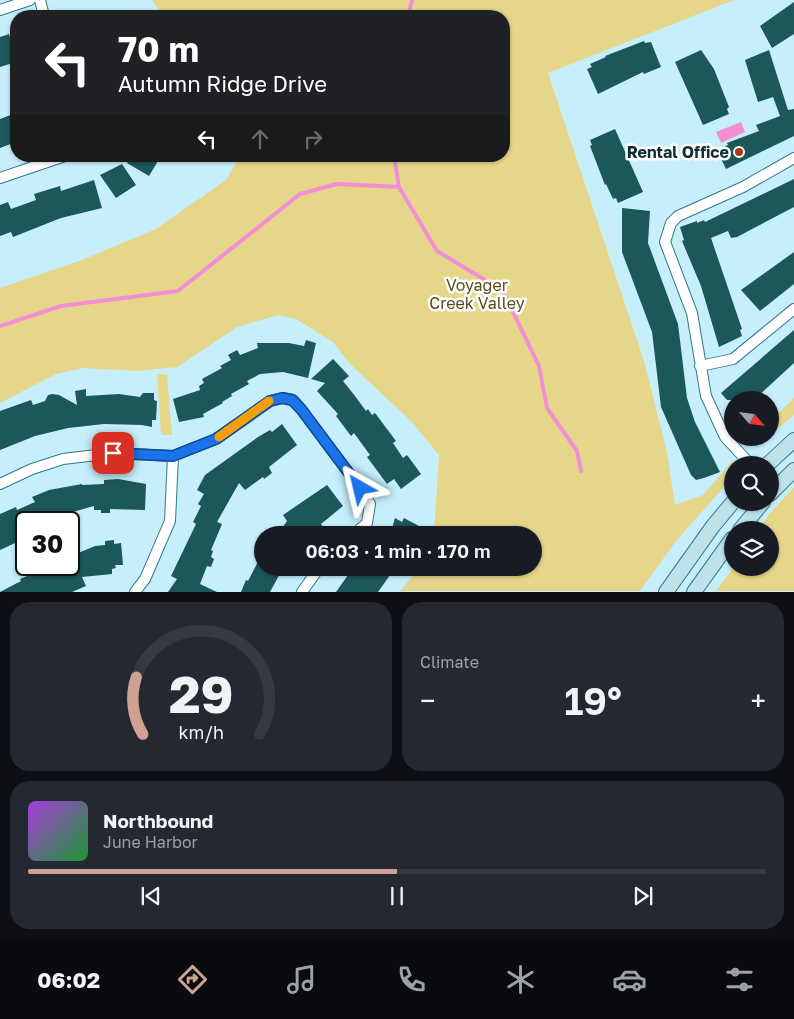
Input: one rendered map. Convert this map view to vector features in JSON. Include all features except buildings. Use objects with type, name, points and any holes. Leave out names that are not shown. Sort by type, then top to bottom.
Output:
[{"type":"main road","points":[[777,456],[794,440]]},
{"type":"main road","points":[[779,482],[794,470]]},
{"type":"main road","points":[[666,592],[726,511]]},
{"type":"main road","points":[[747,521],[756,511]]},
{"type":"main road","points":[[694,592],[724,550]]},
{"type":"street","points":[[0,10],[30,0]]},
{"type":"street","points":[[743,456],[725,437],[706,396],[692,313],[665,242],[671,223],[678,216],[743,188],[794,158]]},
{"type":"street","points":[[0,178],[47,162]]},
{"type":"street","points":[[700,366],[733,359],[794,309]]},
{"type":"street","points":[[0,484],[32,469],[63,459],[113,453],[173,456],[216,439],[270,401],[282,398],[292,400],[349,472],[370,504],[367,523],[364,526]]},
{"type":"street","points":[[135,592],[145,579],[170,521],[173,456]]},
{"type":"street","points":[[302,592],[313,576]]},
{"type":"green space","name":"Voyager Creek Valley","points":[[152,0],[734,0],[548,73],[644,361],[667,452],[675,505],[703,495],[724,471],[724,487],[676,541],[640,591],[400,591],[412,576],[542,576],[542,526],[435,526],[439,455],[412,422],[348,362],[333,342],[296,319],[278,315],[237,327],[177,367],[137,371],[82,368],[56,374],[0,403],[0,288],[82,260],[156,229],[226,180],[236,162],[510,162],[510,10],[159,10]]},
{"type":"green space","points":[[157,374],[167,375],[172,435],[161,435]]},
{"type":"green space","points":[[794,398],[794,415],[779,428],[779,412]]},
{"type":"green space","points":[[794,487],[794,591],[716,591],[727,576],[779,576],[779,521],[764,521],[772,511],[779,511],[779,503]]},
{"type":"shaded area","points":[[741,122],[745,132],[721,143],[716,132]]},
{"type":"waterway","points":[[410,10],[412,0]]},
{"type":"waterway","points":[[395,162],[399,187],[437,251],[503,291],[539,366],[547,408],[577,451],[581,471]]},
{"type":"waterway","points":[[0,326],[61,306],[178,291],[300,194],[337,184],[399,187]]},
{"type":"slow traffic","points":[[219,437],[269,401]]},
{"type":"place","name":"Rental Office","points":[[739,152]]},
{"type":"route","points":[[113,453],[173,456],[216,439],[270,401],[282,398],[292,400],[301,409],[360,488]]}]
